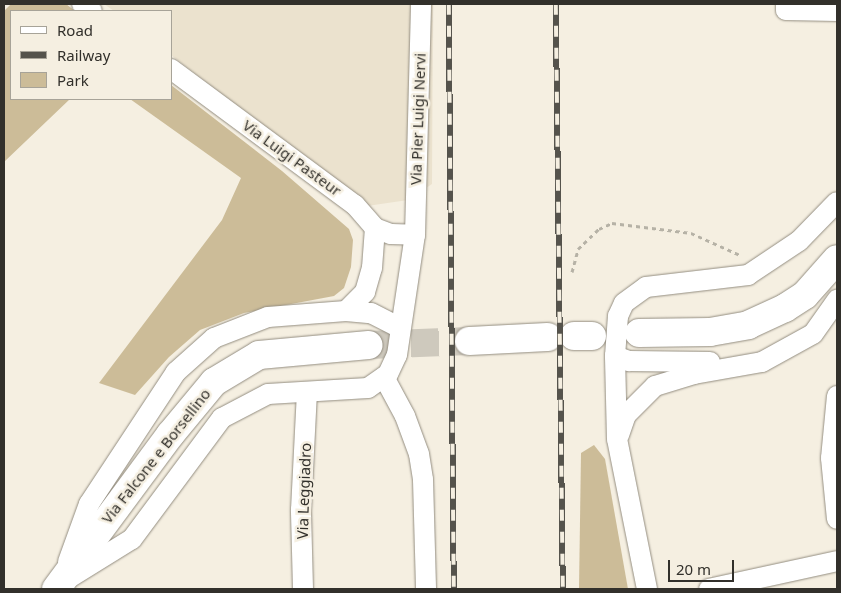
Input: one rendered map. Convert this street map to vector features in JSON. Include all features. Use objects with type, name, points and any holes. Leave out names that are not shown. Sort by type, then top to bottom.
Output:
[{"type":"main road","points":[[639,333],[710,332],[748,325],[785,308],[805,295],[837,259]]},
{"type":"main road","points":[[469,341],[571,336]]},
{"type":"main road","name":"Via Falcone e Borsellino","points":[[58,586],[170,434],[214,382],[259,355],[369,345]]},
{"type":"street","name":"Via Pier Luigi Nervi","points":[[384,377],[397,355],[415,235],[421,4]]},
{"type":"street","points":[[786,4],[786,10],[837,11]]},
{"type":"street","name":"Via Luigi Pasteur","points":[[172,71],[355,204],[374,228]]},
{"type":"street","points":[[647,589],[617,439],[615,356],[618,316],[624,303],[646,287],[748,275],[799,241],[837,202]]},
{"type":"street","points":[[346,311],[365,292],[372,268],[374,228],[391,234],[415,235]]},
{"type":"street","points":[[617,439],[626,414],[655,386],[694,374],[762,362],[814,334],[837,300]]},
{"type":"street","points":[[58,586],[89,504],[176,372],[214,338],[268,318],[346,311],[371,313],[400,328]]},
{"type":"street","points":[[615,356],[629,361],[762,362]]},
{"type":"street","points":[[58,586],[132,539],[222,418],[268,394],[368,388],[384,377],[404,416],[419,454],[423,480],[426,589]]},
{"type":"street","name":"Via Leggiadro","points":[[303,589],[301,510],[307,393]]},
{"type":"street","points":[[837,396],[831,458],[837,519]]},
{"type":"street","points":[[709,589],[837,561]]},
{"type":"path","points":[[572,272],[578,249],[599,228],[612,222],[690,234],[724,246],[745,257],[748,275]]},
{"type":"shaded area","points":[[104,4],[433,4],[432,184],[408,200],[367,206],[172,56],[172,10],[113,10]]},
{"type":"green space","points":[[11,4],[66,4],[74,10],[10,10],[10,100],[69,100],[4,162],[4,11]]},
{"type":"green space","points":[[172,86],[282,171],[349,229],[353,240],[351,267],[344,288],[334,296],[244,313],[200,330],[169,357],[135,395],[99,383],[222,220],[241,178],[131,100],[172,100]]},
{"type":"green space","points":[[594,445],[605,459],[628,589],[579,589],[581,453]]},
{"type":"tunnel","points":[[369,345],[469,341]]},
{"type":"railway","points":[[449,4],[454,589]]},
{"type":"railway","points":[[556,4],[563,589]]}]
